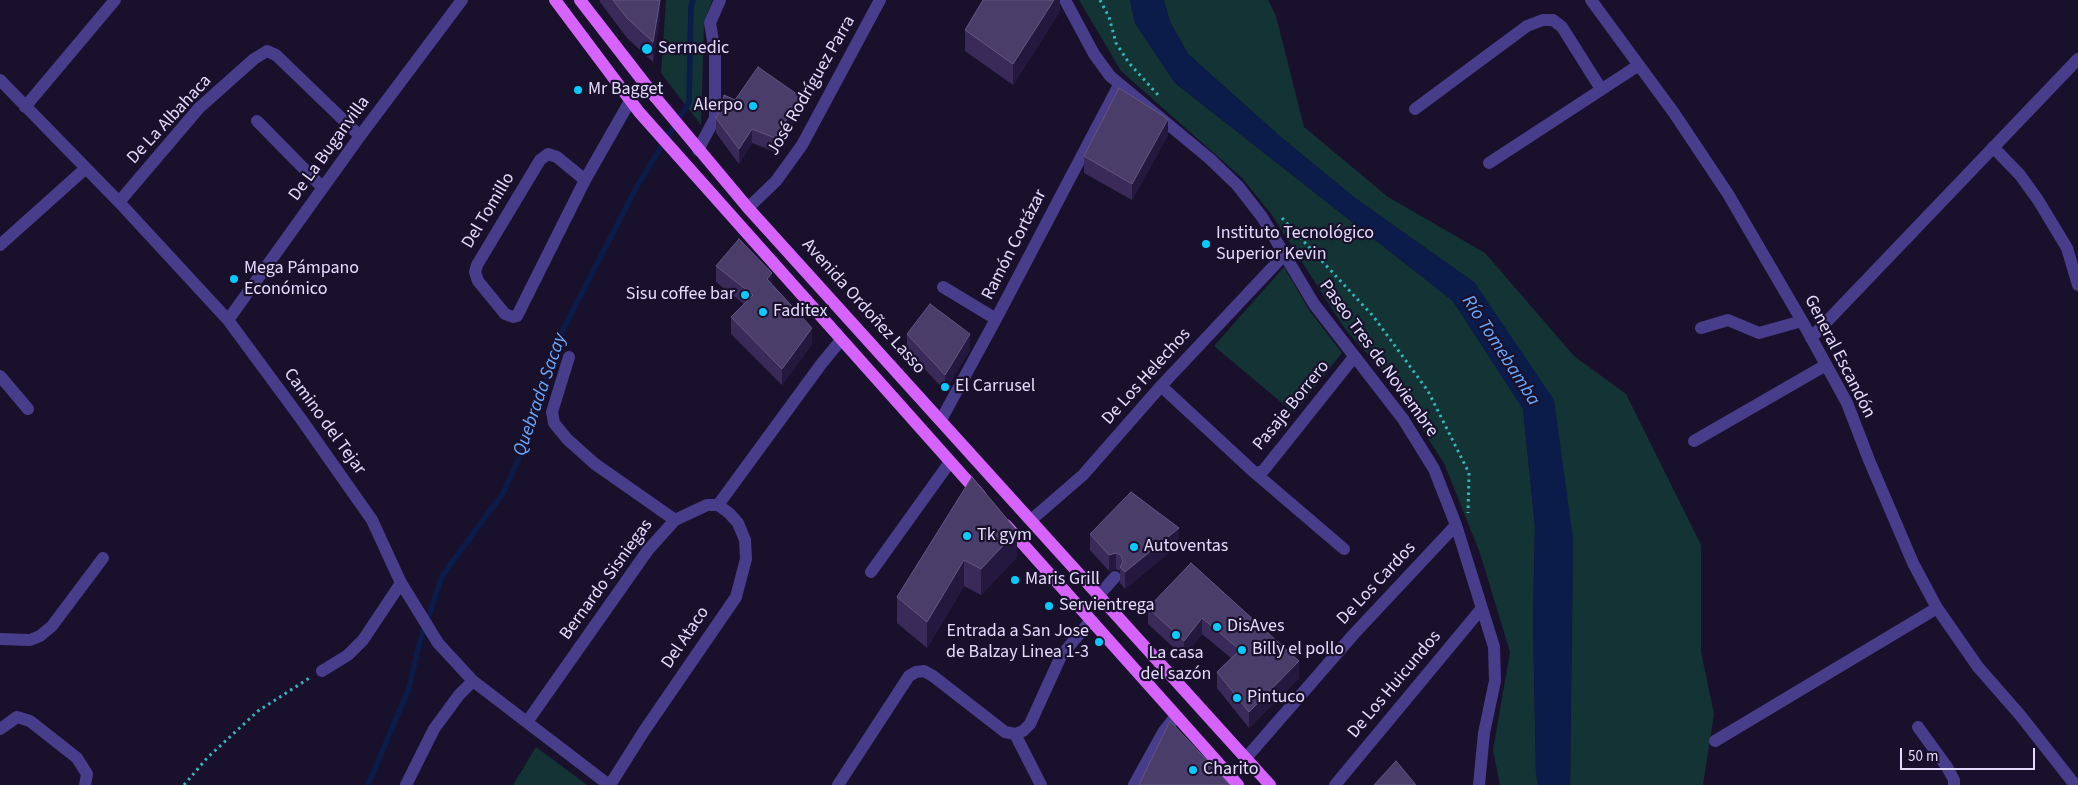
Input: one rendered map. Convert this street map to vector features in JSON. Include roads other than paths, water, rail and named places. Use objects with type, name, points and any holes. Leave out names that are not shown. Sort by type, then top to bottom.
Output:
[{"type":"main road","points":[[556,0],[630,101],[689,170],[1238,785]]},
{"type":"main road","name":"Avenida Ordoñez Lasso","points":[[580,0],[656,98],[748,208],[1270,785]]},
{"type":"street","points":[[25,107],[115,0]]},
{"type":"street","name":"De La Buganvilla","points":[[228,320],[360,136],[462,0]]},
{"type":"street","points":[[698,150],[715,118],[715,52],[710,23],[720,0]]},
{"type":"street","name":"José Rodríguez Parra","points":[[748,208],[776,181],[802,145],[880,0]]},
{"type":"street","name":"Paseo Tres de Noviembre","points":[[1065,0],[1100,63],[1118,85],[1210,159],[1238,186],[1262,217],[1314,304],[1403,419],[1434,469],[1456,525],[1491,631],[1495,664],[1494,681],[1484,733],[1479,785]]},
{"type":"street","name":"General Escandón","points":[[1591,0],[1674,113],[1728,194],[1802,321],[1847,403],[1913,563],[1938,608],[1978,667],[2020,715],[2075,785]]},
{"type":"street","points":[[1415,109],[1527,26],[1543,20],[1553,20],[1562,27],[1601,89]]},
{"type":"street","name":"De La Albahaca","points":[[119,202],[199,108],[254,59],[267,51],[276,55],[360,136]]},
{"type":"street","points":[[1811,338],[2078,60]]},
{"type":"street","points":[[1489,163],[1639,65]]},
{"type":"street","name":"Camino del Tejar","points":[[0,80],[119,202],[228,320],[302,419],[372,520],[409,598],[438,643],[473,681],[610,785]]},
{"type":"street","name":"Ramón Cortázar","points":[[941,420],[1118,85]]},
{"type":"street","name":"Del Tomillo","points":[[585,180],[556,157],[548,154],[540,160],[535,168],[477,265],[475,272],[478,281],[504,314],[513,317],[517,316],[585,180],[630,101]]},
{"type":"street","points":[[257,121],[323,188]]},
{"type":"street","points":[[1993,147],[2020,175],[2038,200],[2067,248],[2078,285]]},
{"type":"street","points":[[0,245],[86,168]]},
{"type":"street","name":"De Los Helechos","points":[[1031,520],[1083,474],[1161,386],[1284,254]]},
{"type":"street","points":[[943,287],[996,319]]},
{"type":"street","points":[[1701,328],[1728,320],[1759,333],[1802,321]]},
{"type":"street","points":[[718,505],[822,362],[841,340]]},
{"type":"street","points":[[569,357],[552,412],[554,423],[567,439],[595,464],[675,520]]},
{"type":"street","name":"Pasaje Borrero","points":[[1255,473],[1262,471],[1354,357]]},
{"type":"street","points":[[1694,441],[1826,365]]},
{"type":"street","points":[[0,376],[28,409]]},
{"type":"street","name":"Pasaje Borrero","points":[[1161,386],[1255,473],[1344,549]]},
{"type":"street","points":[[871,572],[950,462]]},
{"type":"street","name":"Bernardo Sisniegas","points":[[527,722],[648,550],[675,520],[706,506],[718,505]]},
{"type":"street","name":"Del Ataco","points":[[610,785],[644,731],[736,597],[746,559],[745,540],[738,523],[718,505]]},
{"type":"street","name":"De Los Cardos","points":[[1246,758],[1353,635],[1456,525]]},
{"type":"street","points":[[0,639],[30,640],[40,636],[52,626],[103,558]]},
{"type":"street","points":[[1099,595],[1114,577]]},
{"type":"street","points":[[322,671],[348,655],[366,637],[401,583]]},
{"type":"street","name":"De Los Huicundos","points":[[1335,785],[1482,608]]},
{"type":"street","points":[[1715,742],[1938,608]]},
{"type":"street","points":[[838,785],[909,676],[916,672],[924,671],[933,676],[1005,732],[1015,734],[1024,731],[1030,724],[1062,656],[1091,620]]},
{"type":"street","points":[[406,785],[434,729],[459,694],[473,681]]},
{"type":"street","points":[[1134,785],[1164,731],[1176,716]]},
{"type":"street","points":[[0,729],[17,717],[30,721],[77,758],[87,774],[87,783],[85,785]]},
{"type":"street","points":[[1918,727],[1947,767],[1954,780],[1954,785]]},
{"type":"street","points":[[1015,734],[1041,785]]},
{"type":"water","name":"Río Tomebamba","points":[[1130,0],[1164,0],[1170,22],[1188,54],[1282,138],[1355,198],[1475,283],[1554,400],[1573,538],[1570,785],[1538,785],[1536,773],[1533,622],[1535,526],[1523,409],[1453,301],[1175,83],[1135,23]]},
{"type":"waterway","name":"Quebrada Sacay","points":[[368,785],[409,688],[419,645],[442,576],[503,493],[517,463],[564,328],[637,186],[689,102],[691,7],[693,0]]},
{"type":"place","name":"Sermedic","points":[[647,49]]},
{"type":"place","name":"Mr Bagget","points":[[578,90]]},
{"type":"place","name":"Alerpo","points":[[753,106]]},
{"type":"place","name":"Instituto Tecnológico Superior Kevin","points":[[1206,244]]},
{"type":"place","name":"Mega Pámpano Económico","points":[[234,279]]},
{"type":"place","name":"Sisu coffee bar","points":[[745,295]]},
{"type":"place","name":"Faditex","points":[[763,312]]},
{"type":"place","name":"El Carrusel","points":[[945,387]]},
{"type":"place","name":"Tk gym","points":[[967,536]]},
{"type":"place","name":"Autoventas","points":[[1134,547]]},
{"type":"place","name":"Maris Grill","points":[[1015,580]]},
{"type":"place","name":"Servientrega","points":[[1049,606]]},
{"type":"place","name":"DisAves","points":[[1217,627]]},
{"type":"place","name":"La casa del sazón","points":[[1176,635]]},
{"type":"place","name":"Entrada a San Jose de Balzay Linea 1-3","points":[[1099,642]]},
{"type":"place","name":"Billy el pollo","points":[[1242,650]]},
{"type":"place","name":"Pintuco","points":[[1237,698]]},
{"type":"place","name":"Charito","points":[[1193,770]]}]
